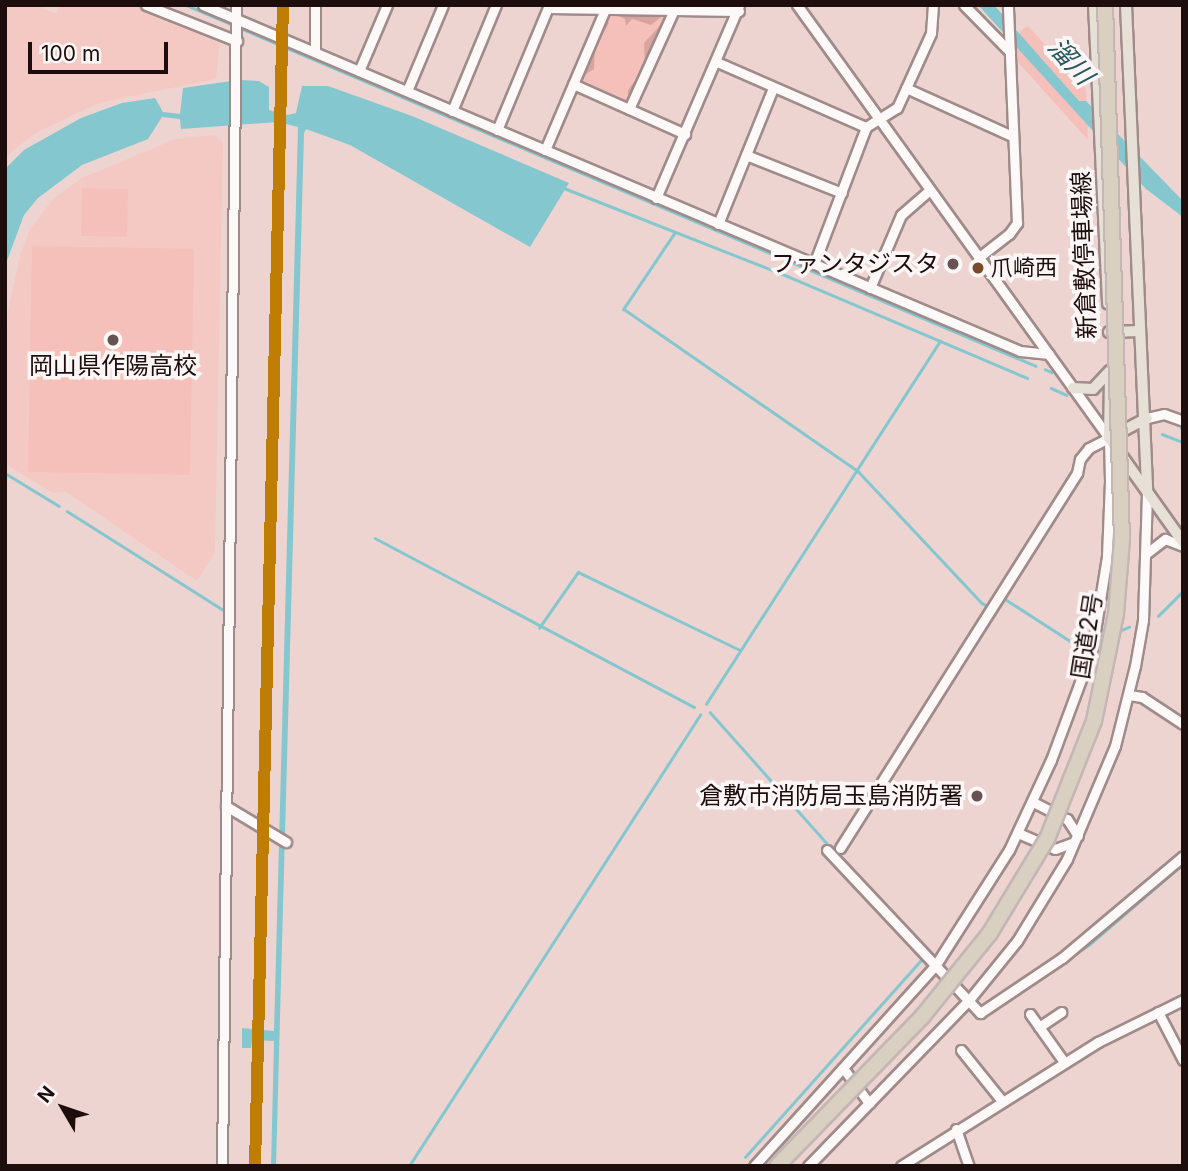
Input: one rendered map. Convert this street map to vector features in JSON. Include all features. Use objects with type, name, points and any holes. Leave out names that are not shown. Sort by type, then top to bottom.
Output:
[{"type":"highway","name":"国道2号","points":[[777,1166],[922,1017],[1008,908],[1063,803],[1094,721],[1116,614],[1122,539],[1105,5]]},
{"type":"main road","name":"新倉敷停車場線","points":[[1094,5],[1109,332],[1109,438]]},
{"type":"main road","points":[[1126,5],[1140,331],[1147,418],[1147,491]]},
{"type":"main road","points":[[1100,110],[1130,111]]},
{"type":"main road","points":[[1109,332],[1140,331]]},
{"type":"main road","points":[[1073,388],[1093,389],[1110,371]]},
{"type":"main road","points":[[1147,418],[1109,438],[1183,544]]},
{"type":"street","points":[[146,5],[237,37]]},
{"type":"street","points":[[203,5],[1020,351],[1049,354]]},
{"type":"street","points":[[222,1166],[236,5]]},
{"type":"street","points":[[315,5],[315,52]]},
{"type":"street","points":[[359,71],[387,5]]},
{"type":"street","points":[[407,91],[443,5]]},
{"type":"street","points":[[452,111],[496,5]]},
{"type":"street","points":[[754,1166],[844,1068],[929,959],[983,897],[1033,802],[1082,682],[1098,626],[1107,556],[1109,438],[797,5]]},
{"type":"street","points":[[814,264],[866,127],[897,108],[931,33],[933,5]]},
{"type":"street","points":[[964,5],[1010,52]]},
{"type":"street","points":[[978,258],[1017,223],[1008,5]]},
{"type":"street","points":[[497,130],[550,7],[674,10],[739,8],[656,198]]},
{"type":"street","points":[[545,150],[605,9]]},
{"type":"street","points":[[629,109],[674,10]]},
{"type":"street","points":[[717,62],[866,127]]},
{"type":"street","points":[[573,84],[685,134]]},
{"type":"street","points":[[718,224],[773,88]]},
{"type":"street","points":[[906,88],[1012,136]]},
{"type":"street","points":[[746,155],[842,192]]},
{"type":"street","points":[[870,288],[901,215],[929,191]]},
{"type":"street","points":[[1147,418],[1164,414],[1183,421]]},
{"type":"street","points":[[840,848],[1077,473],[1080,459],[1089,448],[1109,438]]},
{"type":"street","points":[[808,1166],[969,1000],[1017,941],[1077,838],[1111,756],[1129,695],[1143,620],[1147,491]]},
{"type":"street","points":[[1147,555],[1165,539],[1183,544]]},
{"type":"street","points":[[1129,695],[1142,697],[1183,724]]},
{"type":"street","points":[[1033,802],[1067,818],[1077,838]]},
{"type":"street","points":[[226,806],[283,840]]},
{"type":"street","points":[[1018,833],[1055,849],[1077,838]]},
{"type":"street","points":[[827,850],[980,1013],[1024,985],[1109,921],[1183,856]]},
{"type":"street","points":[[901,1166],[1064,1062],[1183,1000]]},
{"type":"street","points":[[1039,1027],[1061,1012]]},
{"type":"street","points":[[1158,1012],[1183,1060]]},
{"type":"street","points":[[1030,1014],[1064,1062]]},
{"type":"street","points":[[961,1050],[1002,1101]]},
{"type":"street","points":[[844,1068],[869,1103]]},
{"type":"street","points":[[956,1129],[969,1166]]},
{"type":"shaded area","points":[[5,5],[36,5],[57,14],[59,5],[135,5],[220,43],[216,79],[99,103],[36,133],[5,157]]},
{"type":"shaded area","points":[[606,13],[670,14],[627,107],[575,84]]},
{"type":"shaded area","points":[[614,14],[665,14],[651,25],[632,19],[626,26],[625,19]]},
{"type":"shaded area","points":[[604,17],[609,23],[595,48],[594,69],[577,80]]},
{"type":"shaded area","points":[[666,19],[667,20],[645,67],[644,43]]},
{"type":"shaded area","points":[[1028,26],[1086,89],[1088,140],[1015,59],[1020,31]]},
{"type":"shaded area","points":[[645,67],[628,103],[628,90]]},
{"type":"shaded area","name":"岡山県作陽高校","points":[[215,135],[223,142],[215,552],[197,581],[66,492],[53,493],[5,464],[5,370],[8,311],[20,255],[30,229],[53,199],[82,178],[175,139]]},
{"type":"shaded area","points":[[82,188],[128,189],[127,237],[81,236]]},
{"type":"shaded area","points":[[32,246],[194,249],[190,475],[28,472]]},
{"type":"water","points":[[978,5],[994,5],[1079,101],[1086,101],[1183,201],[1183,217],[1146,189]]},
{"type":"water","points":[[238,80],[259,81],[269,87],[269,110],[288,115],[296,113],[302,86],[328,86],[412,116],[569,183],[530,247],[350,145],[306,129],[304,133],[276,1166],[271,1166],[274,1041],[252,1040],[251,1048],[242,1048],[242,1028],[274,1031],[298,127],[278,122],[181,129],[180,119],[162,117],[148,139],[82,165],[38,198],[24,215],[5,266],[5,169],[24,150],[81,118],[122,103],[155,98],[163,112],[180,114],[183,88]]},
{"type":"waterway","points":[[186,5],[1036,366]]},
{"type":"waterway","points":[[564,188],[787,276],[1027,378]]},
{"type":"waterway","points":[[675,233],[624,309],[858,471],[982,603],[987,606],[996,594]]},
{"type":"waterway","points":[[706,704],[940,341]]},
{"type":"waterway","points":[[1045,369],[1051,372]]},
{"type":"waterway","points":[[1051,388],[1067,395]]},
{"type":"waterway","points":[[1162,434],[1183,442]]},
{"type":"waterway","points":[[5,473],[59,506]]},
{"type":"waterway","points":[[67,511],[225,611]]},
{"type":"waterway","points":[[375,538],[694,707]]},
{"type":"waterway","points":[[539,628],[578,572],[740,650]]},
{"type":"waterway","points":[[1158,616],[1183,591]]},
{"type":"waterway","points":[[1002,597],[1081,648]]},
{"type":"waterway","points":[[1117,632],[1129,627]]},
{"type":"waterway","points":[[710,712],[831,848]]},
{"type":"waterway","points":[[409,1166],[700,715]]},
{"type":"waterway","points":[[987,1012],[1090,944],[1183,864]]},
{"type":"waterway","points":[[915,937],[927,953]]},
{"type":"waterway","points":[[745,1157],[923,958]]},
{"type":"waterway","points":[[957,981],[965,990]]},
{"type":"transit line","points":[[255,1166],[283,5]]},
{"type":"place","name":"ファンタジスタ","points":[[953,264]]},
{"type":"place","name":"爪崎西","points":[[978,268]]},
{"type":"place","name":"岡山県作陽高校","points":[[113,340]]},
{"type":"place","name":"倉敷市消防局玉島消防署","points":[[977,796]]},
{"type":"water label","name":"溜川","points":[[1071,61]]}]
